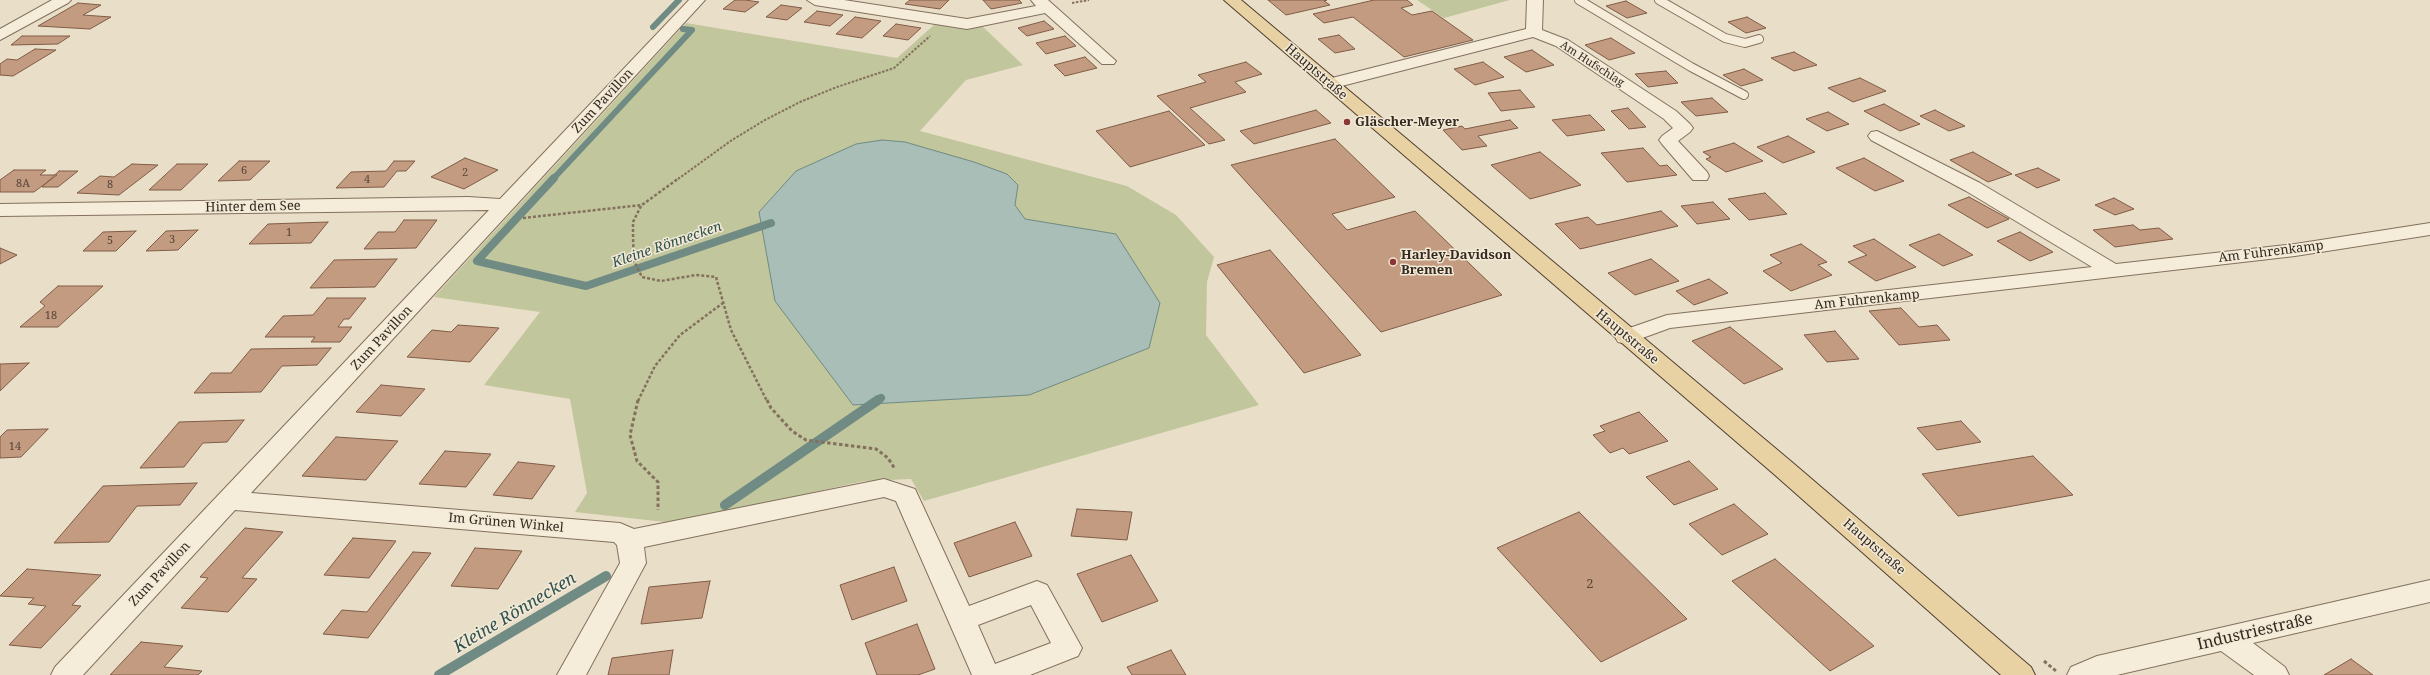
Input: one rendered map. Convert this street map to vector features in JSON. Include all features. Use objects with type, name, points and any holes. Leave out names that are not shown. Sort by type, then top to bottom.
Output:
[{"type":"main road","name":"Hauptstraße","points":[[1232,0],[1626,337],[1784,469],[2021,675]]},
{"type":"street","points":[[0,35],[63,0]]},
{"type":"street","name":"Zum Pavillon","points":[[65,675],[697,0]]},
{"type":"street","points":[[815,0],[967,24],[1043,4],[1108,62]]},
{"type":"street","points":[[1330,84],[1534,32],[1536,0]]},
{"type":"street","name":"Am Hufschlag","points":[[1534,32],[1562,43],[1670,115],[1684,128],[1668,140],[1700,176]]},
{"type":"street","points":[[1877,136],[1973,187],[2111,270]]},
{"type":"street","name":"Hinter dem See","points":[[0,210],[468,203],[506,205]]},
{"type":"street","name":"Am Fuhrenkamp","points":[[1626,337],[1667,322],[1931,293],[2111,270],[2295,250],[2430,229]]},
{"type":"street","points":[[571,675],[633,563],[638,538],[884,488],[906,495],[986,675]]},
{"type":"street","name":"Im Grünen Winkel","points":[[230,500],[620,533],[638,538]]},
{"type":"street","name":"Industriestraße","points":[[2081,675],[2097,668],[2430,591]]},
{"type":"street","points":[[961,620],[1037,592],[1068,648],[999,675]]},
{"type":"street","points":[[2225,638],[2275,675]]},
{"type":"lane","points":[[1579,0],[1692,67],[1744,95]]},
{"type":"lane","points":[[1659,0],[1725,38],[1745,43],[1759,40]]},
{"type":"path","points":[[893,491],[897,472],[888,458],[876,449],[806,440],[792,431],[770,408],[737,343],[716,277],[696,275],[661,281],[642,277],[634,261],[633,222],[642,205],[732,140],[765,120],[829,90],[894,68],[946,21]]},
{"type":"path","points":[[528,218],[642,205]]},
{"type":"path","points":[[638,538],[660,508],[658,482],[637,461],[630,435],[639,397],[655,366],[680,335],[724,303]]},
{"type":"green space","points":[[1417,0],[1510,0],[1444,18]]},
{"type":"green space","points":[[686,23],[897,58],[935,24],[965,29],[982,26],[1023,65],[966,80],[920,131],[1127,186],[1176,215],[1214,257],[1207,282],[1206,335],[1259,405],[924,501],[911,479],[864,481],[674,523],[575,512],[587,493],[570,399],[484,385],[540,312],[434,297]]},
{"type":"water","points":[[882,140],[905,142],[974,162],[1007,174],[1018,185],[1015,205],[1025,219],[1116,234],[1160,303],[1149,348],[1029,395],[853,405],[775,301],[759,212],[796,171],[856,144]]},
{"type":"building","points":[[735,0],[759,2],[745,12],[723,9]]},
{"type":"building","points":[[910,0],[949,0],[940,9],[905,4]]},
{"type":"building","points":[[983,0],[1019,0],[1022,3],[991,9]]},
{"type":"building","points":[[1268,0],[1327,0],[1324,1],[1330,5],[1286,15]]},
{"type":"building","points":[[1374,0],[1407,0],[1413,5],[1401,8],[1412,15],[1432,11],[1473,40],[1404,57],[1353,17],[1324,23],[1313,14]]},
{"type":"building","points":[[1626,1],[1647,13],[1627,18],[1606,6]]},
{"type":"building","points":[[78,3],[101,5],[83,15],[111,17],[90,29],[38,26]]},
{"type":"building","points":[[781,5],[802,8],[787,20],[766,17]]},
{"type":"building","points":[[817,11],[843,15],[830,26],[804,22]]},
{"type":"building","points":[[855,17],[881,21],[862,38],[836,34]]},
{"type":"building","points":[[1747,17],[1766,28],[1746,33],[1728,22]]},
{"type":"building","points":[[1044,21],[1054,29],[1027,36],[1018,28]]},
{"type":"building","points":[[896,24],[921,28],[908,40],[883,36]]},
{"type":"building","points":[[1339,35],[1355,49],[1335,53],[1318,39]]},
{"type":"building","points":[[22,36],[70,36],[58,44],[11,45]]},
{"type":"building","points":[[1065,36],[1076,46],[1046,54],[1036,43]]},
{"type":"building","points":[[1611,38],[1635,53],[1609,60],[1585,45]]},
{"type":"building","points":[[35,49],[56,50],[13,76],[0,75],[0,64],[7,59],[17,60]]},
{"type":"building","points":[[1532,50],[1554,65],[1526,72],[1504,57]]},
{"type":"building","points":[[1794,52],[1817,65],[1794,71],[1771,58]]},
{"type":"building","points":[[1085,57],[1097,68],[1065,76],[1054,65]]},
{"type":"building","points":[[1246,62],[1262,74],[1235,82],[1246,92],[1190,108],[1225,140],[1209,144],[1157,96],[1206,82],[1198,75]]},
{"type":"building","points":[[1483,62],[1504,77],[1475,85],[1454,69]]},
{"type":"building","points":[[1744,69],[1763,80],[1741,86],[1723,75]]},
{"type":"building","points":[[1666,71],[1678,83],[1648,87],[1635,74]]},
{"type":"building","points":[[1860,78],[1886,91],[1853,102],[1828,88]]},
{"type":"building","points":[[1520,90],[1535,107],[1501,111],[1488,93]]},
{"type":"building","points":[[1712,98],[1728,112],[1696,116],[1681,102]]},
{"type":"building","points":[[1884,104],[1920,124],[1900,131],[1864,111]]},
{"type":"building","points":[[1628,108],[1646,127],[1629,129],[1611,111]]},
{"type":"building","points":[[1316,110],[1331,123],[1254,144],[1240,131]]},
{"type":"building","points":[[1935,110],[1965,126],[1949,131],[1920,116]]},
{"type":"building","points":[[1169,111],[1205,145],[1130,167],[1096,131]]},
{"type":"building","points":[[1828,112],[1849,124],[1827,131],[1806,119]]},
{"type":"building","points":[[1590,115],[1605,130],[1567,136],[1552,120]]},
{"type":"building","points":[[1510,120],[1518,128],[1478,136],[1487,146],[1462,150],[1443,130],[1462,126],[1465,129]]},
{"type":"building","points":[[1788,136],[1815,152],[1783,163],[1757,147]]},
{"type":"building","name":"Harley-Davidson Bremen","points":[[1335,139],[1395,197],[1332,214],[1347,230],[1415,211],[1502,295],[1381,332],[1231,165]]},
{"type":"building","points":[[1734,143],[1763,161],[1726,172],[1706,159],[1711,157],[1703,152]]},
{"type":"building","points":[[1643,148],[1660,166],[1667,165],[1677,175],[1627,182],[1601,153]]},
{"type":"building","points":[[1540,152],[1581,185],[1530,199],[1491,165]]},
{"type":"building","points":[[1973,152],[2012,174],[1988,182],[1950,160]]},
{"type":"building","points":[[465,158],[498,170],[464,189],[431,177]]},
{"type":"building","points":[[1864,158],[1904,181],[1875,191],[1836,168]]},
{"type":"building","points":[[239,161],[270,161],[250,180],[218,181]]},
{"type":"building","points":[[394,161],[415,161],[406,171],[397,171],[384,187],[336,188],[351,172],[386,171]]},
{"type":"building","points":[[132,164],[158,165],[119,195],[77,193],[100,176],[114,177]]},
{"type":"building","points":[[177,164],[208,164],[181,190],[149,190]]},
{"type":"building","points":[[2038,168],[2060,180],[2037,188],[2015,175]]},
{"type":"building","points":[[14,170],[46,170],[40,175],[57,175],[34,192],[0,192],[0,180]]},
{"type":"building","points":[[59,171],[78,171],[58,187],[42,187]]},
{"type":"building","points":[[1765,193],[1787,214],[1749,220],[1728,199]]},
{"type":"building","points":[[1969,197],[2009,219],[1987,228],[1948,205]]},
{"type":"building","points":[[2114,198],[2134,209],[2115,215],[2095,205]]},
{"type":"building","points":[[1713,202],[1730,219],[1697,224],[1681,206]]},
{"type":"building","points":[[1661,211],[1678,226],[1580,249],[1555,224],[1588,217],[1597,225]]},
{"type":"building","points":[[404,220],[437,220],[416,248],[364,249],[378,232],[395,232]]},
{"type":"building","points":[[328,222],[311,243],[249,244],[268,224]]},
{"type":"building","points":[[2133,225],[2140,230],[2159,228],[2173,239],[2115,247],[2093,230]]},
{"type":"building","points":[[198,230],[178,250],[146,251],[166,231]]},
{"type":"building","points":[[136,231],[116,251],[83,251],[103,232]]},
{"type":"building","points":[[2020,232],[2053,252],[2030,261],[1997,241]]},
{"type":"building","points":[[1939,234],[1973,255],[1943,266],[1909,245]]},
{"type":"building","points":[[1874,239],[1916,267],[1876,281],[1848,262],[1867,255],[1853,246]]},
{"type":"building","points":[[1801,244],[1827,262],[1818,265],[1832,275],[1791,291],[1763,271],[1782,263],[1770,255]]},
{"type":"building","points":[[0,248],[17,255],[0,264]]},
{"type":"building","points":[[1270,250],[1361,355],[1304,373],[1217,265]]},
{"type":"building","points":[[397,259],[375,287],[310,288],[334,260]]},
{"type":"building","points":[[1651,259],[1679,281],[1635,295],[1608,273]]},
{"type":"building","points":[[1709,279],[1728,293],[1694,305],[1676,291]]},
{"type":"building","points":[[58,286],[103,286],[58,327],[20,327],[45,306],[40,302]]},
{"type":"building","points":[[327,298],[366,298],[349,319],[344,319],[338,327],[352,327],[340,342],[311,342],[315,337],[265,337],[283,316],[313,315]]},
{"type":"building","points":[[1901,308],[1919,327],[1937,325],[1950,340],[1899,345],[1869,311]]},
{"type":"building","points":[[458,325],[499,328],[470,362],[407,357],[432,330],[451,332]]},
{"type":"building","points":[[1730,327],[1783,369],[1744,384],[1692,341]]},
{"type":"building","points":[[1835,331],[1859,359],[1827,362],[1804,335]]},
{"type":"building","points":[[331,348],[317,365],[282,366],[261,392],[194,393],[211,373],[231,373],[251,349]]},
{"type":"building","points":[[29,363],[0,391],[0,364]]},
{"type":"building","points":[[381,385],[425,389],[401,416],[356,412]]},
{"type":"building","points":[[1639,412],[1668,441],[1629,454],[1623,448],[1610,453],[1593,435],[1605,431],[1600,426]]},
{"type":"building","points":[[244,420],[227,442],[203,443],[184,467],[140,468],[179,422]]},
{"type":"building","points":[[1961,421],[1981,442],[1937,450],[1917,428]]},
{"type":"building","points":[[48,429],[21,457],[0,458],[0,437],[7,430]]},
{"type":"building","points":[[336,437],[398,441],[366,480],[302,476]]},
{"type":"building","points":[[445,451],[491,454],[466,487],[419,484]]},
{"type":"building","points":[[2033,456],[2073,495],[1958,516],[1922,474]]},
{"type":"building","points":[[1689,461],[1718,489],[1674,505],[1646,477]]},
{"type":"building","points":[[518,462],[555,466],[532,499],[493,495]]},
{"type":"building","points":[[197,483],[180,505],[137,506],[109,542],[54,543],[103,486]]},
{"type":"building","points":[[1734,504],[1768,534],[1722,555],[1689,524]]},
{"type":"building","points":[[1077,509],[1132,512],[1127,540],[1071,536]]},
{"type":"building","points":[[1579,512],[1687,619],[1601,662],[1497,548]]},
{"type":"building","points":[[1015,522],[1032,556],[969,577],[954,543]]},
{"type":"building","points":[[245,528],[283,532],[242,578],[257,579],[228,612],[181,608],[208,578],[200,577]]},
{"type":"building","points":[[353,538],[396,541],[369,578],[324,575]]},
{"type":"building","points":[[475,548],[522,551],[498,589],[451,586]]},
{"type":"building","points":[[413,552],[431,553],[368,638],[323,634],[342,610],[367,612]]},
{"type":"building","points":[[1131,555],[1158,601],[1102,622],[1077,574]]},
{"type":"building","points":[[1775,559],[1874,646],[1830,671],[1732,581]]},
{"type":"building","points":[[894,567],[907,601],[852,620],[840,585]]},
{"type":"building","points":[[27,569],[101,575],[72,605],[81,606],[41,648],[9,645],[46,606],[28,604],[34,598],[0,596]]},
{"type":"building","points":[[710,581],[702,618],[641,624],[649,587]]},
{"type":"building","points":[[917,624],[935,669],[918,675],[877,675],[865,643]]},
{"type":"building","points":[[141,642],[183,646],[164,667],[202,671],[198,675],[110,675]]},
{"type":"building","points":[[673,650],[669,675],[608,675],[612,658]]},
{"type":"building","points":[[1171,650],[1186,675],[1132,675],[1127,667]]},
{"type":"building","points":[[2351,659],[2373,675],[2324,675]]},
{"type":"waterway","name":"Kleine Rönnecken","points":[[653,27],[679,0]]},
{"type":"waterway","name":"Kleine Rönnecken","points":[[553,179],[692,30],[683,29]]},
{"type":"waterway","name":"Kleine Rönnecken","points":[[554,178],[477,261],[586,286],[771,223]]},
{"type":"waterway","name":"Kleine Rönnecken","points":[[877,401],[881,398]]},
{"type":"waterway","name":"Kleine Rönnecken","points":[[725,505],[878,400]]},
{"type":"waterway","name":"Kleine Rönnecken","points":[[439,675],[606,576]]},
{"type":"place","name":"Gläscher-Meyer","points":[[1347,122]]},
{"type":"place","name":"Harley-Davidson Bremen","points":[[1393,262]]}]
